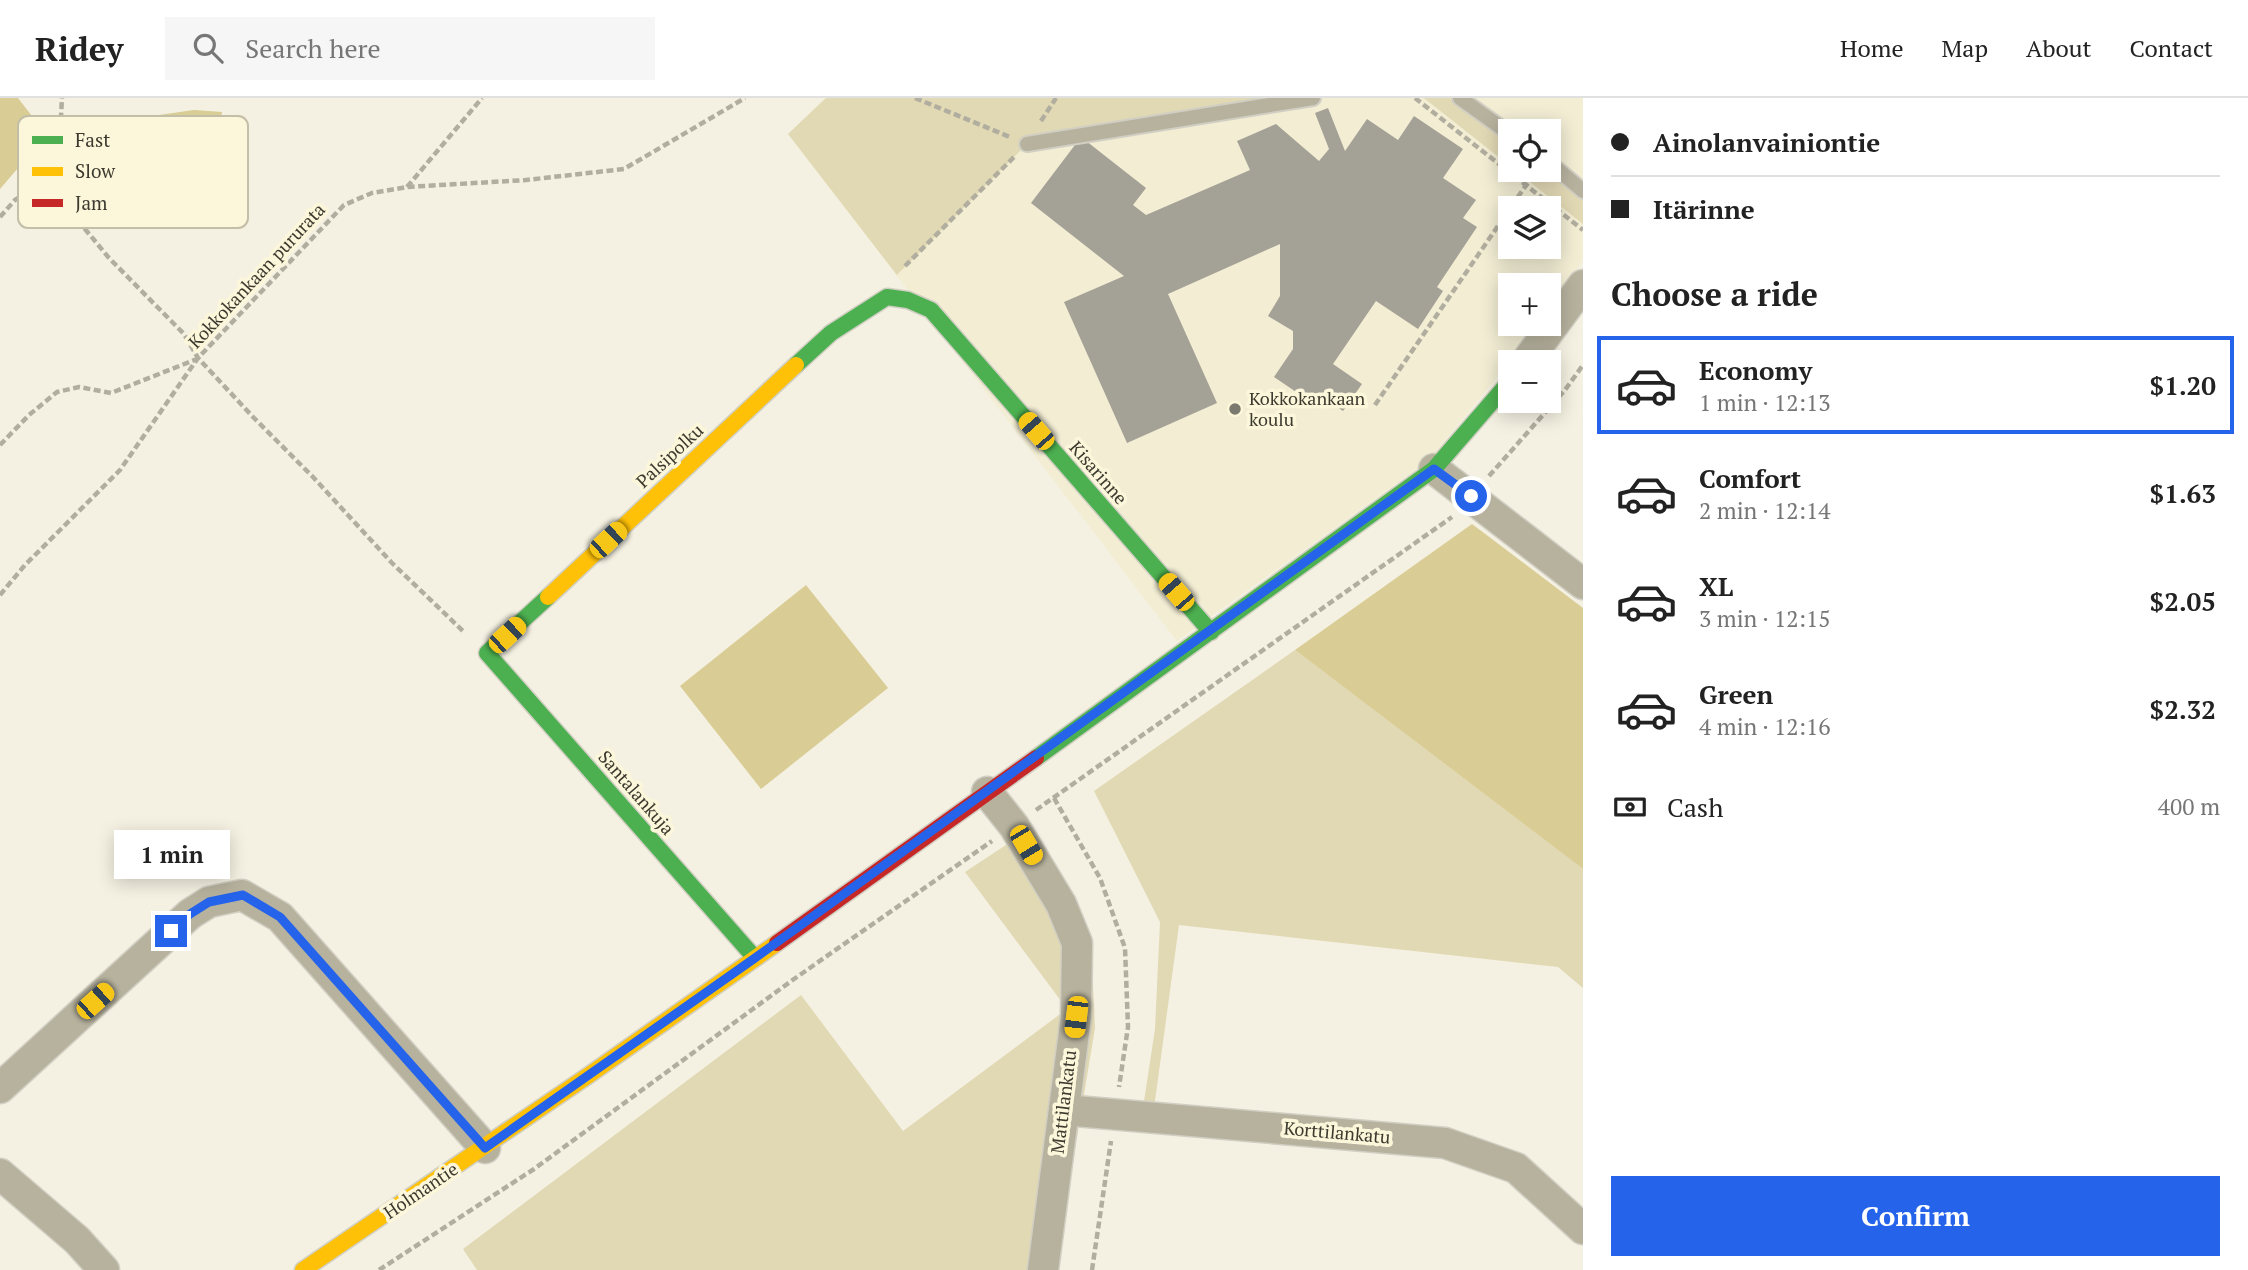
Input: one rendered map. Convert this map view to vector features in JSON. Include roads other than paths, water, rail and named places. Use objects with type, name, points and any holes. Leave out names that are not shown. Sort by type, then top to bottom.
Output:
[{"type":"street","points":[[1535,350],[1583,285]]},
{"type":"street","name":"Kisarinne","points":[[887,297],[908,300],[931,310],[1211,632]]},
{"type":"street","name":"Palsipolku","points":[[487,653],[831,333],[887,297]]},
{"type":"street","name":"Holmantie","points":[[303,1270],[485,1148],[755,958],[1434,469],[1498,395]]},
{"type":"street","points":[[1434,469],[1583,584]]},
{"type":"street","name":"Santalankuja","points":[[487,653],[755,958]]},
{"type":"street","name":"Mattilankatu","points":[[987,792],[1014,826],[1061,904],[1077,943],[1076,1017],[1043,1270]]},
{"type":"street","points":[[0,1088],[190,914],[209,902],[243,895],[280,917],[485,1148]]},
{"type":"street","name":"Korttilankatu","points":[[1063,1110],[1445,1143],[1516,1168],[1583,1229]]},
{"type":"street","points":[[0,1174],[77,1240],[104,1270]]},
{"type":"lane","points":[[1027,144],[1313,98]]},
{"type":"lane","points":[[1460,98],[1498,125]]},
{"type":"lane","points":[[1561,172],[1583,191]]},
{"type":"place","name":"Kokkokankaan koulu","points":[[1235,409]]}]
